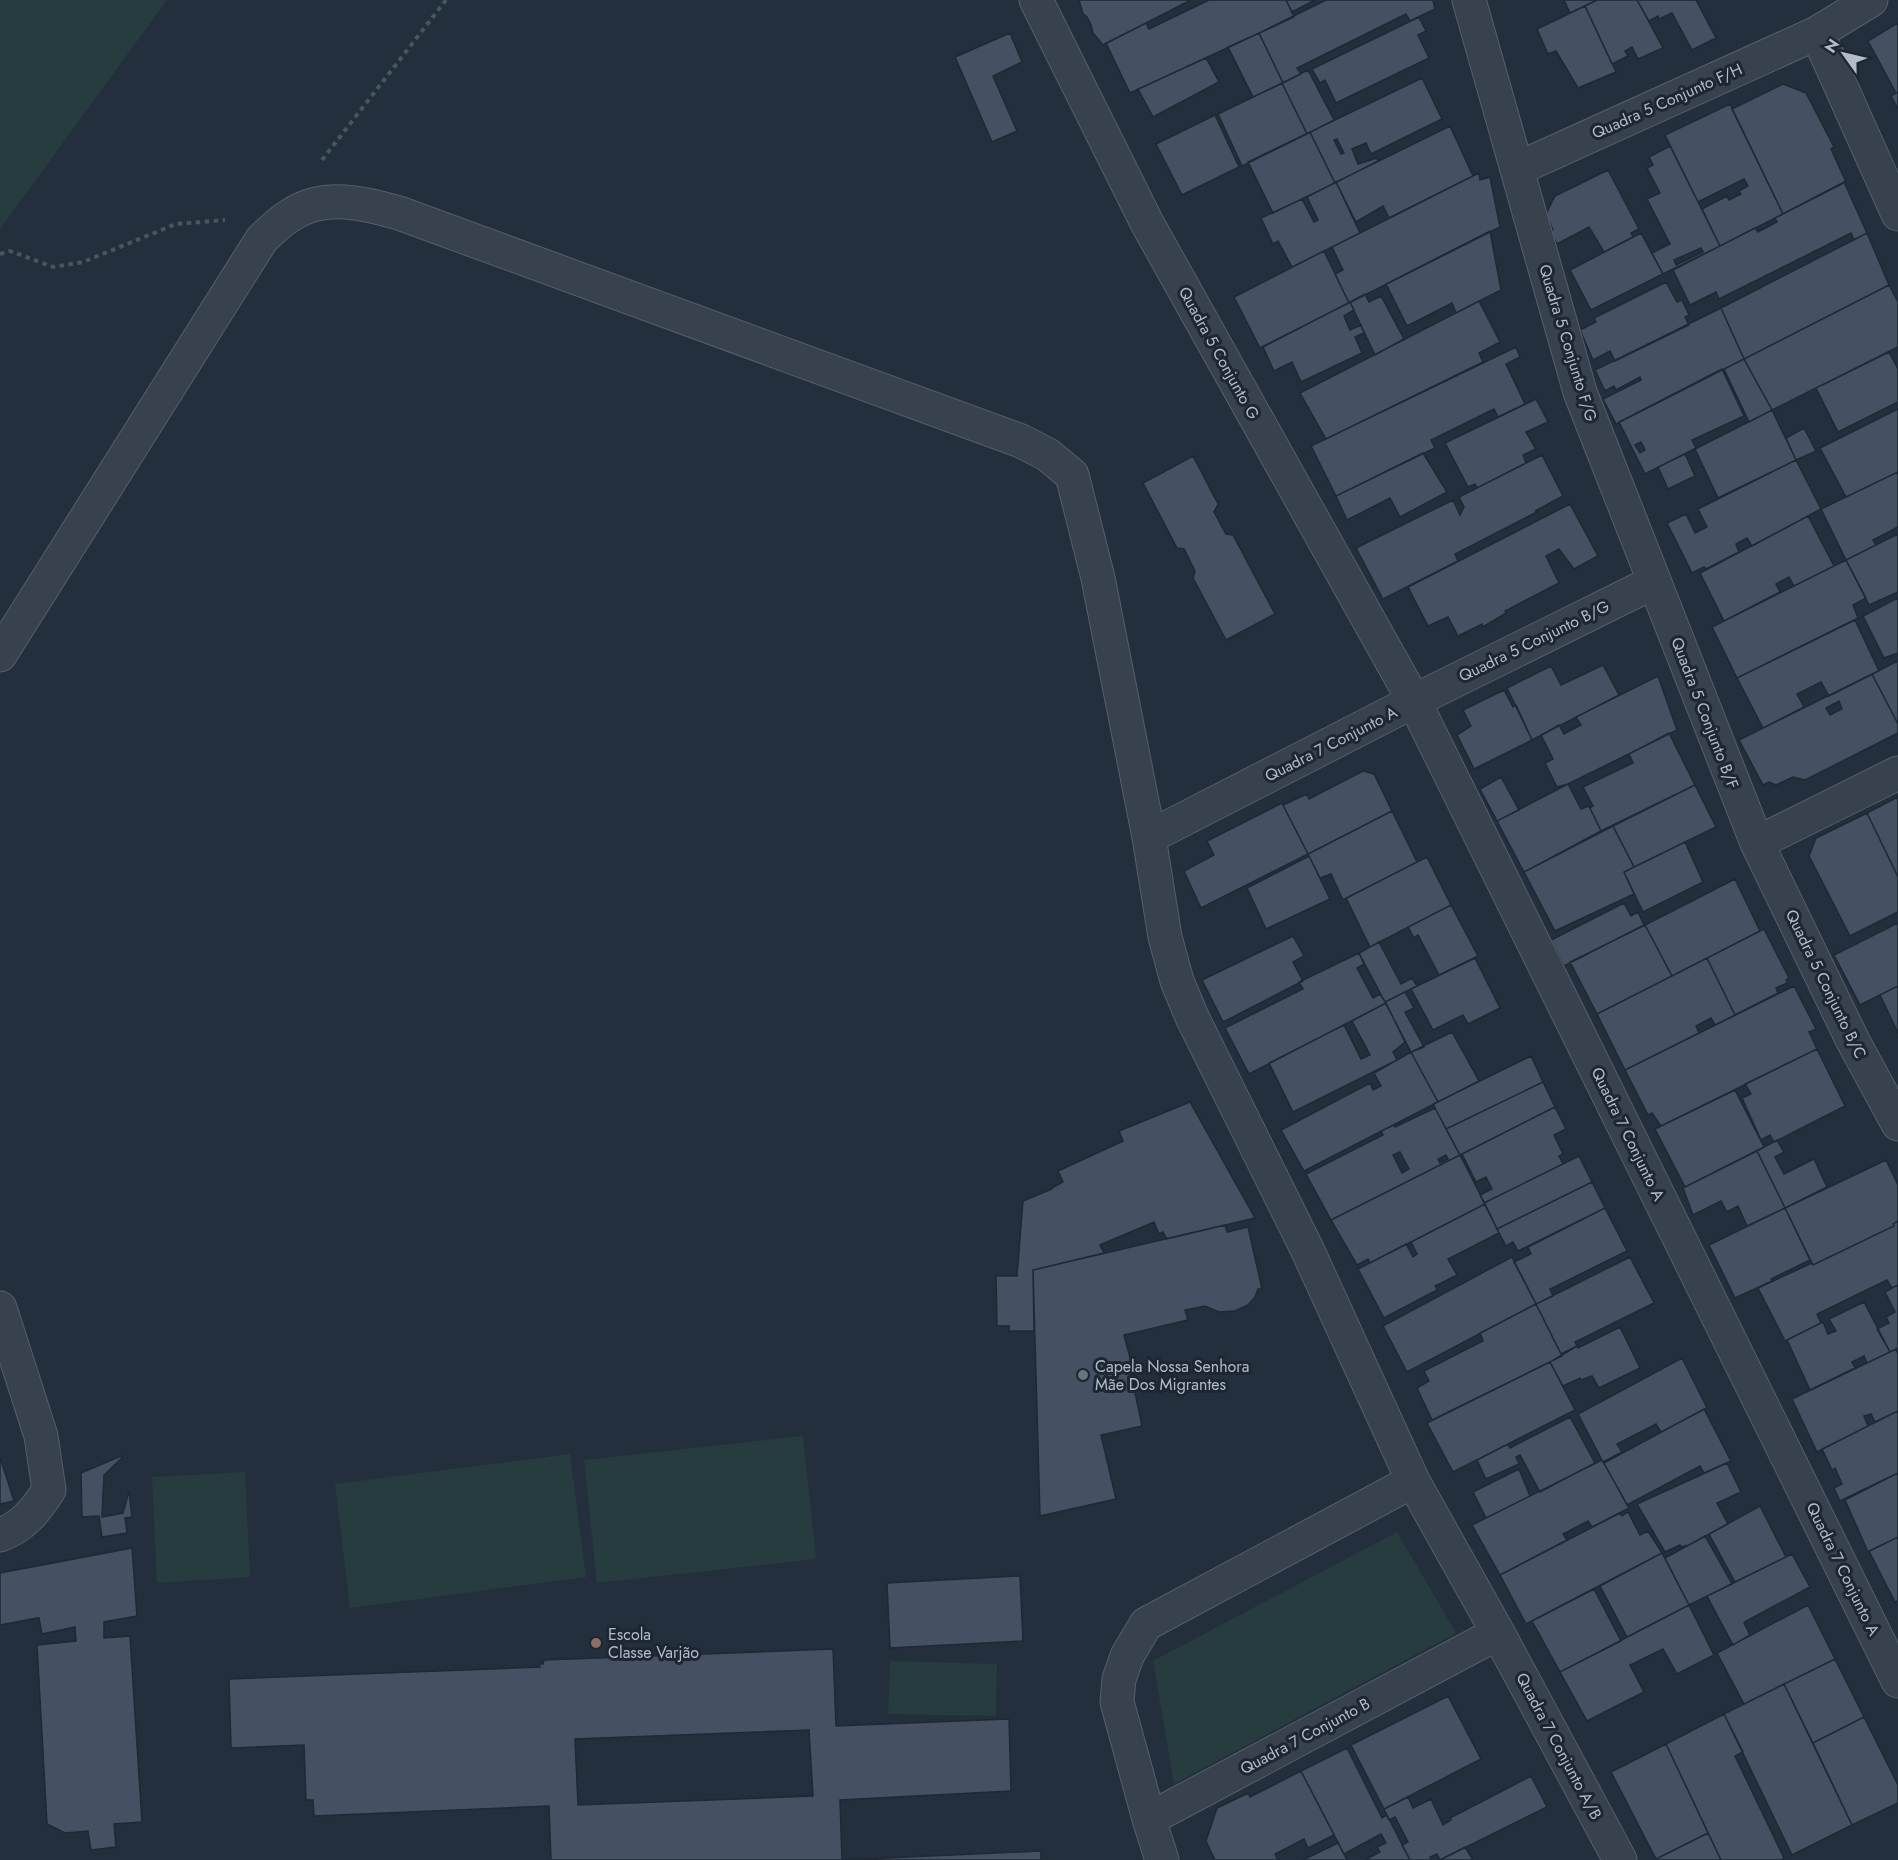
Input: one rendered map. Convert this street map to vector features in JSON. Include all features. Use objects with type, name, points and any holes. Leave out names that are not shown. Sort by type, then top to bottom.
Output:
[{"type":"street","name":"Quadra 5 Conjunto G","points":[[1036,0],[1147,223],[1414,701]]},
{"type":"street","name":"Quadra 5 Conjunto F/G","points":[[1468,0],[1580,392],[1654,582]]},
{"type":"street","name":"Quadra 5 Conjunto F/H","points":[[1517,169],[1817,33],[1871,0]]},
{"type":"street","points":[[1817,33],[1898,214]]},
{"type":"street","points":[[0,655],[262,239],[291,214],[320,203],[361,202],[411,217],[1021,441],[1048,455],[1072,475],[1098,578],[1149,837],[1165,938],[1177,981],[1192,1017],[1306,1249],[1413,1481],[1498,1633]]},
{"type":"street","name":"Quadra 5 Conjunto B/G","points":[[1414,701],[1654,582]]},
{"type":"street","name":"Quadra 5 Conjunto B/F","points":[[1654,582],[1757,843]]},
{"type":"street","name":"Quadra 7 Conjunto A","points":[[1149,837],[1414,701],[1898,1681]]},
{"type":"street","points":[[1757,843],[1898,773]]},
{"type":"street","name":"Quadra 5 Conjunto B/C","points":[[1757,843],[1853,1041],[1898,1124]]},
{"type":"street","points":[[0,1308],[42,1436],[49,1490],[34,1513],[10,1532],[0,1535]]},
{"type":"street","points":[[1162,1860],[1117,1702],[1119,1679],[1127,1656],[1146,1624],[1413,1481]]},
{"type":"street","name":"Quadra 7 Conjunto B","points":[[1149,1819],[1498,1633]]},
{"type":"street","name":"Quadra 7 Conjunto A/B","points":[[1498,1633],[1620,1860]]},
{"type":"path","points":[[321,161],[446,0]]},
{"type":"path","points":[[0,254],[10,251],[52,267],[83,262],[176,224],[233,220],[262,239]]},
{"type":"green space","points":[[0,0],[167,0],[0,229]]},
{"type":"green space","points":[[803,1436],[816,1559],[597,1583],[584,1460]]},
{"type":"green space","points":[[570,1454],[586,1577],[350,1608],[335,1484]]},
{"type":"green space","points":[[245,1472],[250,1577],[157,1583],[152,1477]]},
{"type":"green space","points":[[1397,1532],[1456,1633],[1174,1784],[1153,1661]]},
{"type":"green space","points":[[890,1661],[997,1664],[996,1716],[888,1714]]},
{"type":"building","points":[[1079,0],[1191,0],[1103,45],[1093,33]]},
{"type":"building","points":[[1209,0],[1286,0],[1294,17],[1130,93],[1106,43],[1146,23],[1149,29]]},
{"type":"building","points":[[1286,0],[1315,0],[1292,12]]},
{"type":"building","points":[[1326,0],[1433,0],[1435,9],[1410,21],[1406,14],[1297,68],[1301,74],[1283,83],[1259,33]]},
{"type":"building","points":[[1564,0],[1597,0],[1570,13]]},
{"type":"building","points":[[1597,0],[1637,0],[1663,48],[1638,59],[1632,47],[1625,51],[1628,56],[1612,64],[1585,6]]},
{"type":"building","points":[[1637,0],[1696,0],[1716,38],[1692,50],[1672,13],[1649,21]]},
{"type":"building","points":[[1585,6],[1616,72],[1578,88],[1556,51],[1548,54],[1537,29]]},
{"type":"building","points":[[1419,17],[1426,31],[1418,35],[1429,58],[1336,103],[1325,80],[1320,83],[1312,69]]},
{"type":"building","points":[[1898,23],[1898,92],[1896,93],[1868,41]]},
{"type":"building","points":[[1010,33],[1022,62],[993,76],[1017,131],[992,142],[955,57]]},
{"type":"building","points":[[1259,33],[1283,83],[1253,97],[1228,47]]},
{"type":"building","points":[[1206,58],[1219,82],[1153,117],[1138,89]]},
{"type":"building","points":[[1308,70],[1334,120],[1307,134],[1282,83]]},
{"type":"building","points":[[1422,78],[1442,119],[1371,154],[1366,143],[1352,149],[1358,164],[1377,158],[1378,161],[1335,183],[1310,132]],"holes":[[[1337,139],[1344,153],[1341,154],[1334,140]]]},
{"type":"building","points":[[1282,83],[1307,134],[1242,166],[1218,114]]},
{"type":"building","points":[[1783,84],[1806,93],[1834,147],[1831,149],[1846,182],[1783,214],[1732,109]]},
{"type":"building","points":[[1898,92],[1898,109],[1891,96]]},
{"type":"building","points":[[1730,104],[1783,214],[1720,246],[1702,209],[1727,196],[1729,200],[1741,194],[1739,191],[1748,186],[1744,179],[1698,202],[1665,135]]},
{"type":"building","points":[[1215,115],[1239,167],[1182,195],[1156,144]]},
{"type":"building","points":[[1450,126],[1473,176],[1389,218],[1383,206],[1356,222],[1336,182]]},
{"type":"building","points":[[1310,132],[1335,183],[1273,213],[1248,162]]},
{"type":"building","points":[[1670,146],[1720,246],[1663,274],[1652,253],[1670,244],[1647,199],[1660,193],[1647,168],[1653,165],[1649,157]],"holes":[[[1701,248],[1703,252],[1676,265],[1674,260]]]},
{"type":"building","points":[[1608,170],[1639,229],[1631,233],[1633,237],[1604,252],[1589,227],[1557,244],[1550,231],[1553,230],[1546,214],[1555,196]]},
{"type":"building","points":[[1479,173],[1480,180],[1490,177],[1500,227],[1349,303],[1335,274],[1343,270],[1332,247]]},
{"type":"building","points":[[1336,182],[1360,233],[1292,267],[1278,241],[1273,244],[1261,218],[1302,199],[1314,222],[1318,220],[1307,197]]},
{"type":"building","points":[[1844,182],[1867,233],[1854,240],[1851,233],[1719,299],[1716,292],[1690,305],[1673,270],[1755,228],[1758,232],[1777,222],[1775,218]]},
{"type":"building","points":[[1490,231],[1501,290],[1456,313],[1452,303],[1407,326],[1386,284]]},
{"type":"building","points":[[1641,233],[1663,274],[1591,310],[1570,270]]},
{"type":"building","points":[[1867,233],[1889,285],[1744,359],[1721,308]]},
{"type":"building","points":[[1324,251],[1349,303],[1260,348],[1234,297]]},
{"type":"building","points":[[1666,282],[1677,302],[1682,300],[1689,315],[1685,317],[1689,325],[1615,361],[1610,351],[1593,360],[1580,330],[1596,322],[1594,318]]},
{"type":"building","points":[[1889,285],[1898,302],[1898,347],[1772,410],[1744,359]]},
{"type":"building","points":[[1365,294],[1369,302],[1381,296],[1404,339],[1375,355],[1350,302]]},
{"type":"building","points":[[1479,301],[1500,342],[1479,353],[1483,362],[1326,439],[1300,393]]},
{"type":"building","points":[[1350,302],[1354,310],[1344,316],[1350,330],[1361,325],[1364,333],[1355,337],[1362,353],[1301,382],[1292,362],[1274,371],[1263,347]]},
{"type":"building","points":[[1721,308],[1744,359],[1616,424],[1603,399],[1641,380],[1640,377],[1616,390],[1614,386],[1605,391],[1595,370]]},
{"type":"building","points":[[1516,347],[1520,357],[1506,364],[1525,404],[1498,417],[1494,409],[1431,440],[1435,448],[1336,496],[1311,446]]},
{"type":"building","points":[[1889,352],[1898,369],[1898,402],[1838,432],[1816,388]]},
{"type":"building","points":[[1744,359],[1772,410],[1749,422],[1724,369]]},
{"type":"building","points":[[1722,369],[1744,416],[1692,440],[1696,448],[1645,474],[1619,422]],"holes":[[[1641,442],[1645,450],[1640,453],[1635,445]]]},
{"type":"building","points":[[1536,399],[1548,422],[1526,432],[1536,449],[1523,455],[1526,463],[1477,488],[1475,484],[1468,487],[1445,443]]},
{"type":"building","points":[[1898,409],[1898,472],[1846,497],[1820,448]]},
{"type":"building","points":[[1772,410],[1796,460],[1718,498],[1695,449]]},
{"type":"building","points":[[1804,428],[1816,451],[1796,460],[1786,438]]},
{"type":"building","points":[[1423,453],[1447,492],[1400,517],[1390,498],[1347,520],[1336,496]]},
{"type":"building","points":[[1685,454],[1695,476],[1668,489],[1658,467]]},
{"type":"building","points":[[1542,455],[1563,496],[1535,511],[1539,511],[1455,554],[1458,561],[1383,599],[1356,548],[1453,500],[1460,515],[1464,507],[1459,497]]},
{"type":"building","points":[[1193,456],[1218,504],[1214,512],[1226,534],[1233,535],[1275,614],[1226,640],[1193,578],[1195,571],[1184,549],[1177,548],[1143,483]]},
{"type":"building","points":[[1796,460],[1821,509],[1752,546],[1747,538],[1736,544],[1739,552],[1706,569],[1704,567],[1692,573],[1667,523],[1686,514],[1695,533],[1707,527],[1698,509]]},
{"type":"building","points":[[1898,472],[1898,527],[1873,540],[1876,545],[1846,560],[1821,509]]},
{"type":"building","points":[[1570,504],[1598,556],[1574,569],[1559,549],[1546,556],[1559,583],[1505,611],[1506,613],[1483,627],[1482,624],[1458,636],[1448,617],[1428,626],[1408,587]]},
{"type":"building","points":[[1808,516],[1834,566],[1794,586],[1789,577],[1776,584],[1780,592],[1724,621],[1700,573]]},
{"type":"building","points":[[1898,534],[1898,592],[1869,605],[1846,560]]},
{"type":"building","points":[[1846,560],[1866,598],[1853,605],[1858,618],[1737,678],[1712,627]]},
{"type":"building","points":[[1898,598],[1898,653],[1884,658],[1863,616]]},
{"type":"building","points":[[1855,620],[1879,671],[1829,696],[1821,682],[1797,694],[1804,707],[1763,728],[1737,678]]},
{"type":"building","points":[[1898,661],[1898,724],[1872,674]]},
{"type":"building","points":[[1603,665],[1619,695],[1532,740],[1507,688],[1551,666],[1561,685]]},
{"type":"building","points":[[1872,674],[1898,724],[1898,733],[1805,780],[1793,777],[1776,785],[1769,782],[1763,785],[1739,740]],"holes":[[[1839,701],[1842,709],[1830,715],[1826,708]]]},
{"type":"building","points":[[1658,676],[1677,730],[1568,784],[1557,787],[1545,763],[1553,759],[1541,735],[1559,725],[1564,734],[1581,725],[1576,717]]},
{"type":"building","points":[[1504,690],[1513,707],[1516,705],[1532,740],[1474,769],[1457,735],[1471,726],[1463,710]]},
{"type":"building","points":[[1669,733],[1695,785],[1601,831],[1590,808],[1593,806],[1583,787],[1633,763],[1629,754]]},
{"type":"building","points":[[1363,771],[1374,774],[1392,811],[1308,854],[1283,805],[1307,794],[1309,799]]},
{"type":"building","points":[[1501,777],[1519,810],[1497,821],[1480,789]]},
{"type":"building","points":[[1568,784],[1581,809],[1589,806],[1601,831],[1524,872],[1497,821]]},
{"type":"building","points":[[1695,785],[1716,827],[1634,867],[1613,826]]},
{"type":"building","points":[[1898,797],[1898,877],[1867,813]]},
{"type":"building","points":[[1282,803],[1308,854],[1201,908],[1184,871],[1214,855],[1207,841]]},
{"type":"building","points":[[1392,811],[1417,862],[1343,900],[1331,874],[1320,878],[1308,854]]},
{"type":"building","points":[[1867,813],[1898,877],[1898,912],[1850,936],[1809,856],[1816,838]]},
{"type":"building","points":[[1613,826],[1634,867],[1624,872],[1634,894],[1555,931],[1524,872]]},
{"type":"building","points":[[1685,842],[1703,882],[1643,912],[1624,872]]},
{"type":"building","points":[[1309,856],[1330,899],[1266,929],[1247,888]]},
{"type":"building","points":[[1427,857],[1451,905],[1370,947],[1346,898]]},
{"type":"building","points":[[1735,879],[1760,931],[1672,976],[1645,925]]},
{"type":"building","points":[[1624,903],[1631,916],[1638,912],[1644,925],[1564,966],[1551,940]]},
{"type":"building","points":[[1451,905],[1478,956],[1439,975],[1418,935],[1414,938],[1408,927]]},
{"type":"building","points":[[1898,923],[1898,986],[1860,1005],[1834,955]]},
{"type":"building","points":[[1645,925],[1672,976],[1597,1014],[1570,962]]},
{"type":"building","points":[[1764,929],[1789,978],[1786,980],[1787,983],[1776,988],[1778,993],[1735,1015],[1707,958]]},
{"type":"building","points":[[1293,936],[1304,956],[1293,962],[1303,981],[1223,1022],[1202,980]]},
{"type":"building","points":[[1379,942],[1401,984],[1412,978],[1417,986],[1385,1002],[1359,953]]},
{"type":"building","points":[[1359,953],[1364,964],[1357,968],[1373,998],[1380,994],[1386,1003],[1249,1074],[1225,1028],[1303,989],[1299,982]]},
{"type":"building","points":[[1475,958],[1500,1008],[1468,1024],[1463,1015],[1433,1030],[1411,989]]},
{"type":"building","points":[[1707,958],[1735,1015],[1715,1025],[1711,1018],[1696,1026],[1699,1033],[1625,1070],[1597,1014]]},
{"type":"building","points":[[1794,986],[1816,1029],[1809,1032],[1817,1049],[1661,1126],[1652,1113],[1648,1115],[1625,1070]]},
{"type":"building","points":[[1898,986],[1898,1033],[1880,995]]},
{"type":"building","points":[[1405,992],[1414,1008],[1405,1012],[1424,1047],[1411,1052],[1385,1002]]},
{"type":"building","points":[[1386,1003],[1405,1042],[1393,1052],[1397,1060],[1293,1112],[1269,1063],[1344,1025],[1361,1059],[1370,1055],[1352,1021]]},
{"type":"building","points":[[1452,1032],[1479,1081],[1438,1102],[1411,1052]]},
{"type":"building","points":[[1817,1049],[1845,1106],[1774,1142],[1770,1135],[1761,1140],[1742,1098],[1751,1094],[1745,1084]]},
{"type":"building","points":[[1411,1052],[1438,1102],[1304,1171],[1281,1130],[1370,1083],[1373,1090],[1381,1086],[1374,1073]]},
{"type":"building","points":[[1531,1056],[1543,1082],[1446,1129],[1433,1104]]},
{"type":"building","points":[[1543,1082],[1555,1107],[1460,1155],[1446,1129]]},
{"type":"building","points":[[1735,1090],[1764,1147],[1685,1187],[1655,1129]]},
{"type":"building","points":[[1190,1102],[1255,1218],[1167,1239],[1163,1232],[1159,1234],[1154,1222],[1100,1245],[1104,1253],[1033,1270],[1034,1331],[1009,1331],[1009,1326],[997,1326],[996,1276],[1017,1276],[1023,1201],[1063,1182],[1058,1171],[1123,1141],[1119,1131]]},
{"type":"building","points":[[1555,1107],[1566,1129],[1554,1135],[1563,1154],[1559,1156],[1563,1164],[1484,1203],[1480,1195],[1492,1189],[1486,1177],[1476,1182],[1462,1154]]},
{"type":"building","points":[[1435,1108],[1460,1155],[1331,1220],[1306,1174],[1383,1135],[1381,1131],[1394,1125],[1395,1127]],"holes":[[[1400,1152],[1409,1169],[1402,1173],[1393,1155]],[[1446,1155],[1448,1159],[1440,1163],[1438,1159]]]},
{"type":"building","points":[[1777,1140],[1784,1152],[1775,1157],[1784,1174],[1814,1159],[1827,1187],[1785,1208],[1757,1151]]},
{"type":"building","points":[[1757,1151],[1785,1208],[1747,1226],[1738,1206],[1727,1212],[1721,1201],[1693,1215],[1683,1188]]},
{"type":"building","points":[[1460,1155],[1485,1204],[1370,1263],[1368,1259],[1357,1265],[1331,1220]]},
{"type":"building","points":[[1579,1156],[1592,1182],[1497,1229],[1484,1203]]},
{"type":"building","points":[[1886,1160],[1898,1185],[1898,1221],[1893,1224],[1894,1226],[1813,1265],[1785,1208]]},
{"type":"building","points":[[1592,1182],[1605,1208],[1518,1251],[1513,1242],[1506,1246],[1497,1229]]},
{"type":"building","points":[[1485,1204],[1499,1233],[1448,1259],[1457,1275],[1435,1286],[1437,1290],[1384,1318],[1358,1269],[1406,1244],[1413,1257],[1417,1254],[1411,1242]]},
{"type":"building","points":[[1605,1208],[1627,1251],[1550,1289],[1553,1296],[1536,1304],[1514,1262],[1531,1254],[1528,1247]]},
{"type":"building","points":[[1785,1208],[1810,1260],[1735,1298],[1709,1245]]},
{"type":"building","points":[[1898,1221],[1898,1285],[1892,1288],[1887,1280],[1817,1314],[1821,1323],[1785,1341],[1758,1288],[1812,1263],[1813,1265],[1894,1226],[1893,1224]]},
{"type":"building","name":"Capela Nossa Senhora Mãe Dos Migrantes","points":[[1225,1225],[1227,1232],[1248,1227],[1262,1289],[1258,1289],[1248,1305],[1235,1311],[1219,1312],[1205,1306],[1185,1310],[1188,1320],[1124,1335],[1132,1365],[1129,1364],[1142,1426],[1101,1435],[1116,1499],[1040,1516],[1033,1270]]},
{"type":"building","points":[[1512,1257],[1536,1304],[1407,1372],[1383,1326]]},
{"type":"building","points":[[1630,1257],[1654,1303],[1575,1342],[1577,1346],[1561,1354],[1536,1304]]},
{"type":"building","points":[[1898,1285],[1898,1348],[1890,1352],[1877,1329],[1889,1323],[1886,1317],[1895,1312],[1885,1292]]},
{"type":"building","points":[[1864,1302],[1890,1352],[1867,1363],[1864,1356],[1852,1362],[1855,1368],[1810,1390],[1787,1340],[1823,1322],[1828,1334],[1836,1331],[1829,1319]]},
{"type":"building","points":[[1536,1304],[1562,1356],[1432,1420],[1417,1388],[1429,1381],[1424,1371],[1483,1341],[1480,1333]]},
{"type":"building","points":[[1620,1327],[1640,1368],[1599,1388],[1592,1376],[1581,1380],[1580,1378],[1563,1386],[1550,1362],[1577,1346],[1578,1348]]},
{"type":"building","points":[[1896,1349],[1898,1354],[1898,1411],[1875,1422],[1871,1414],[1864,1416],[1868,1426],[1817,1452],[1792,1399]]},
{"type":"building","points":[[1682,1358],[1707,1408],[1661,1432],[1656,1424],[1617,1444],[1622,1452],[1603,1462],[1578,1414]]},
{"type":"building","points":[[1550,1362],[1575,1410],[1453,1472],[1427,1423]]},
{"type":"building","points":[[1704,1409],[1731,1461],[1704,1473],[1700,1466],[1627,1505],[1604,1463]]},
{"type":"building","points":[[1898,1411],[1898,1473],[1840,1501],[1834,1488],[1842,1484],[1835,1468],[1832,1470],[1822,1449]]},
{"type":"building","points":[[1570,1417],[1595,1463],[1540,1492],[1520,1455],[1516,1457],[1519,1464],[1486,1479],[1477,1460],[1508,1444],[1510,1448]]},
{"type":"building","points":[[121,1456],[122,1458],[104,1475],[102,1517],[123,1513],[129,1491],[132,1517],[125,1518],[127,1533],[102,1537],[99,1516],[82,1517],[81,1473]]},
{"type":"building","points":[[0,1457],[14,1501],[0,1504]]},
{"type":"building","points":[[1602,1460],[1629,1508],[1592,1527],[1588,1521],[1563,1534],[1567,1540],[1500,1575],[1472,1525]]},
{"type":"building","points":[[1727,1463],[1741,1492],[1717,1503],[1728,1524],[1689,1545],[1681,1547],[1680,1545],[1665,1552],[1637,1504]]},
{"type":"building","points":[[1519,1469],[1530,1496],[1486,1518],[1473,1492]]},
{"type":"building","points":[[1898,1473],[1898,1537],[1868,1552],[1845,1500]]},
{"type":"building","points":[[1760,1506],[1786,1557],[1735,1582],[1709,1534]]},
{"type":"building","points":[[1628,1512],[1640,1535],[1648,1531],[1662,1553],[1526,1624],[1500,1575],[1620,1513],[1622,1516]]},
{"type":"building","points":[[1705,1536],[1732,1584],[1689,1605],[1665,1558]]},
{"type":"building","points":[[1898,1537],[1898,1601],[1895,1602],[1869,1551]]},
{"type":"building","points":[[132,1548],[137,1616],[104,1622],[104,1638],[130,1636],[142,1822],[114,1824],[116,1847],[91,1850],[88,1831],[65,1833],[47,1824],[37,1645],[76,1641],[75,1627],[42,1634],[39,1618],[0,1625],[0,1573]]},
{"type":"building","points":[[1662,1553],[1689,1605],[1627,1637],[1600,1586]]},
{"type":"building","points":[[1792,1554],[1810,1587],[1746,1621],[1744,1623],[1750,1635],[1733,1645],[1707,1596]]},
{"type":"building","points":[[1020,1576],[1023,1641],[890,1648],[887,1583]]},
{"type":"building","points":[[1594,1589],[1621,1641],[1560,1672],[1532,1621]]},
{"type":"building","points":[[1689,1605],[1714,1655],[1677,1674],[1663,1649],[1630,1665],[1644,1692],[1587,1721],[1560,1672]]},
{"type":"building","points":[[1808,1605],[1835,1659],[1744,1704],[1717,1653]]},
{"type":"building","points":[[833,1649],[836,1726],[1009,1719],[1011,1791],[840,1800],[842,1860],[551,1860],[549,1806],[314,1816],[313,1800],[306,1800],[304,1745],[231,1748],[229,1679],[540,1667],[539,1664],[543,1664],[544,1660]],"holes":[[[809,1730],[813,1796],[578,1805],[575,1739]]]},
{"type":"building","points":[[1835,1659],[1864,1717],[1813,1743],[1784,1684]]},
{"type":"building","points":[[1784,1684],[1852,1825],[1792,1855],[1724,1714]]},
{"type":"building","points":[[1448,1696],[1481,1759],[1384,1809],[1351,1745]]},
{"type":"building","points":[[1724,1714],[1743,1752],[1735,1756],[1784,1858],[1781,1860],[1721,1860],[1666,1744]]},
{"type":"building","points":[[1864,1717],[1898,1785],[1898,1803],[1852,1825],[1813,1743]]},
{"type":"building","points":[[1666,1744],[1708,1833],[1656,1859],[1611,1772]]},
{"type":"building","points":[[1347,1748],[1382,1818],[1387,1815],[1410,1860],[1365,1860],[1380,1852],[1377,1847],[1386,1843],[1381,1834],[1344,1854],[1301,1771]]},
{"type":"building","points":[[1301,1771],[1334,1835],[1308,1848],[1304,1839],[1275,1854],[1278,1860],[1215,1860],[1206,1841],[1217,1808],[1248,1793],[1250,1797]]},
{"type":"building","points":[[1531,1776],[1547,1807],[1440,1860],[1437,1854],[1430,1857],[1432,1860],[1410,1860],[1402,1845],[1408,1842],[1395,1817],[1389,1820],[1384,1809],[1408,1797],[1413,1808],[1431,1799],[1443,1825],[1451,1820],[1450,1818]]},
{"type":"building","points":[[1708,1833],[1721,1860],[1656,1859]]},
{"type":"building","points":[[1338,1843],[1347,1860],[1303,1860]]},
{"type":"building","points":[[1465,1847],[1473,1860],[1440,1860]]},
{"type":"building","points":[[1041,1851],[1041,1860],[842,1860]]},
{"type":"place","name":"Capela Nossa Senhora Mãe Dos Migrantes","points":[[1083,1375]]},
{"type":"place","name":"Escola Classe Varjão","points":[[596,1643]]}]
